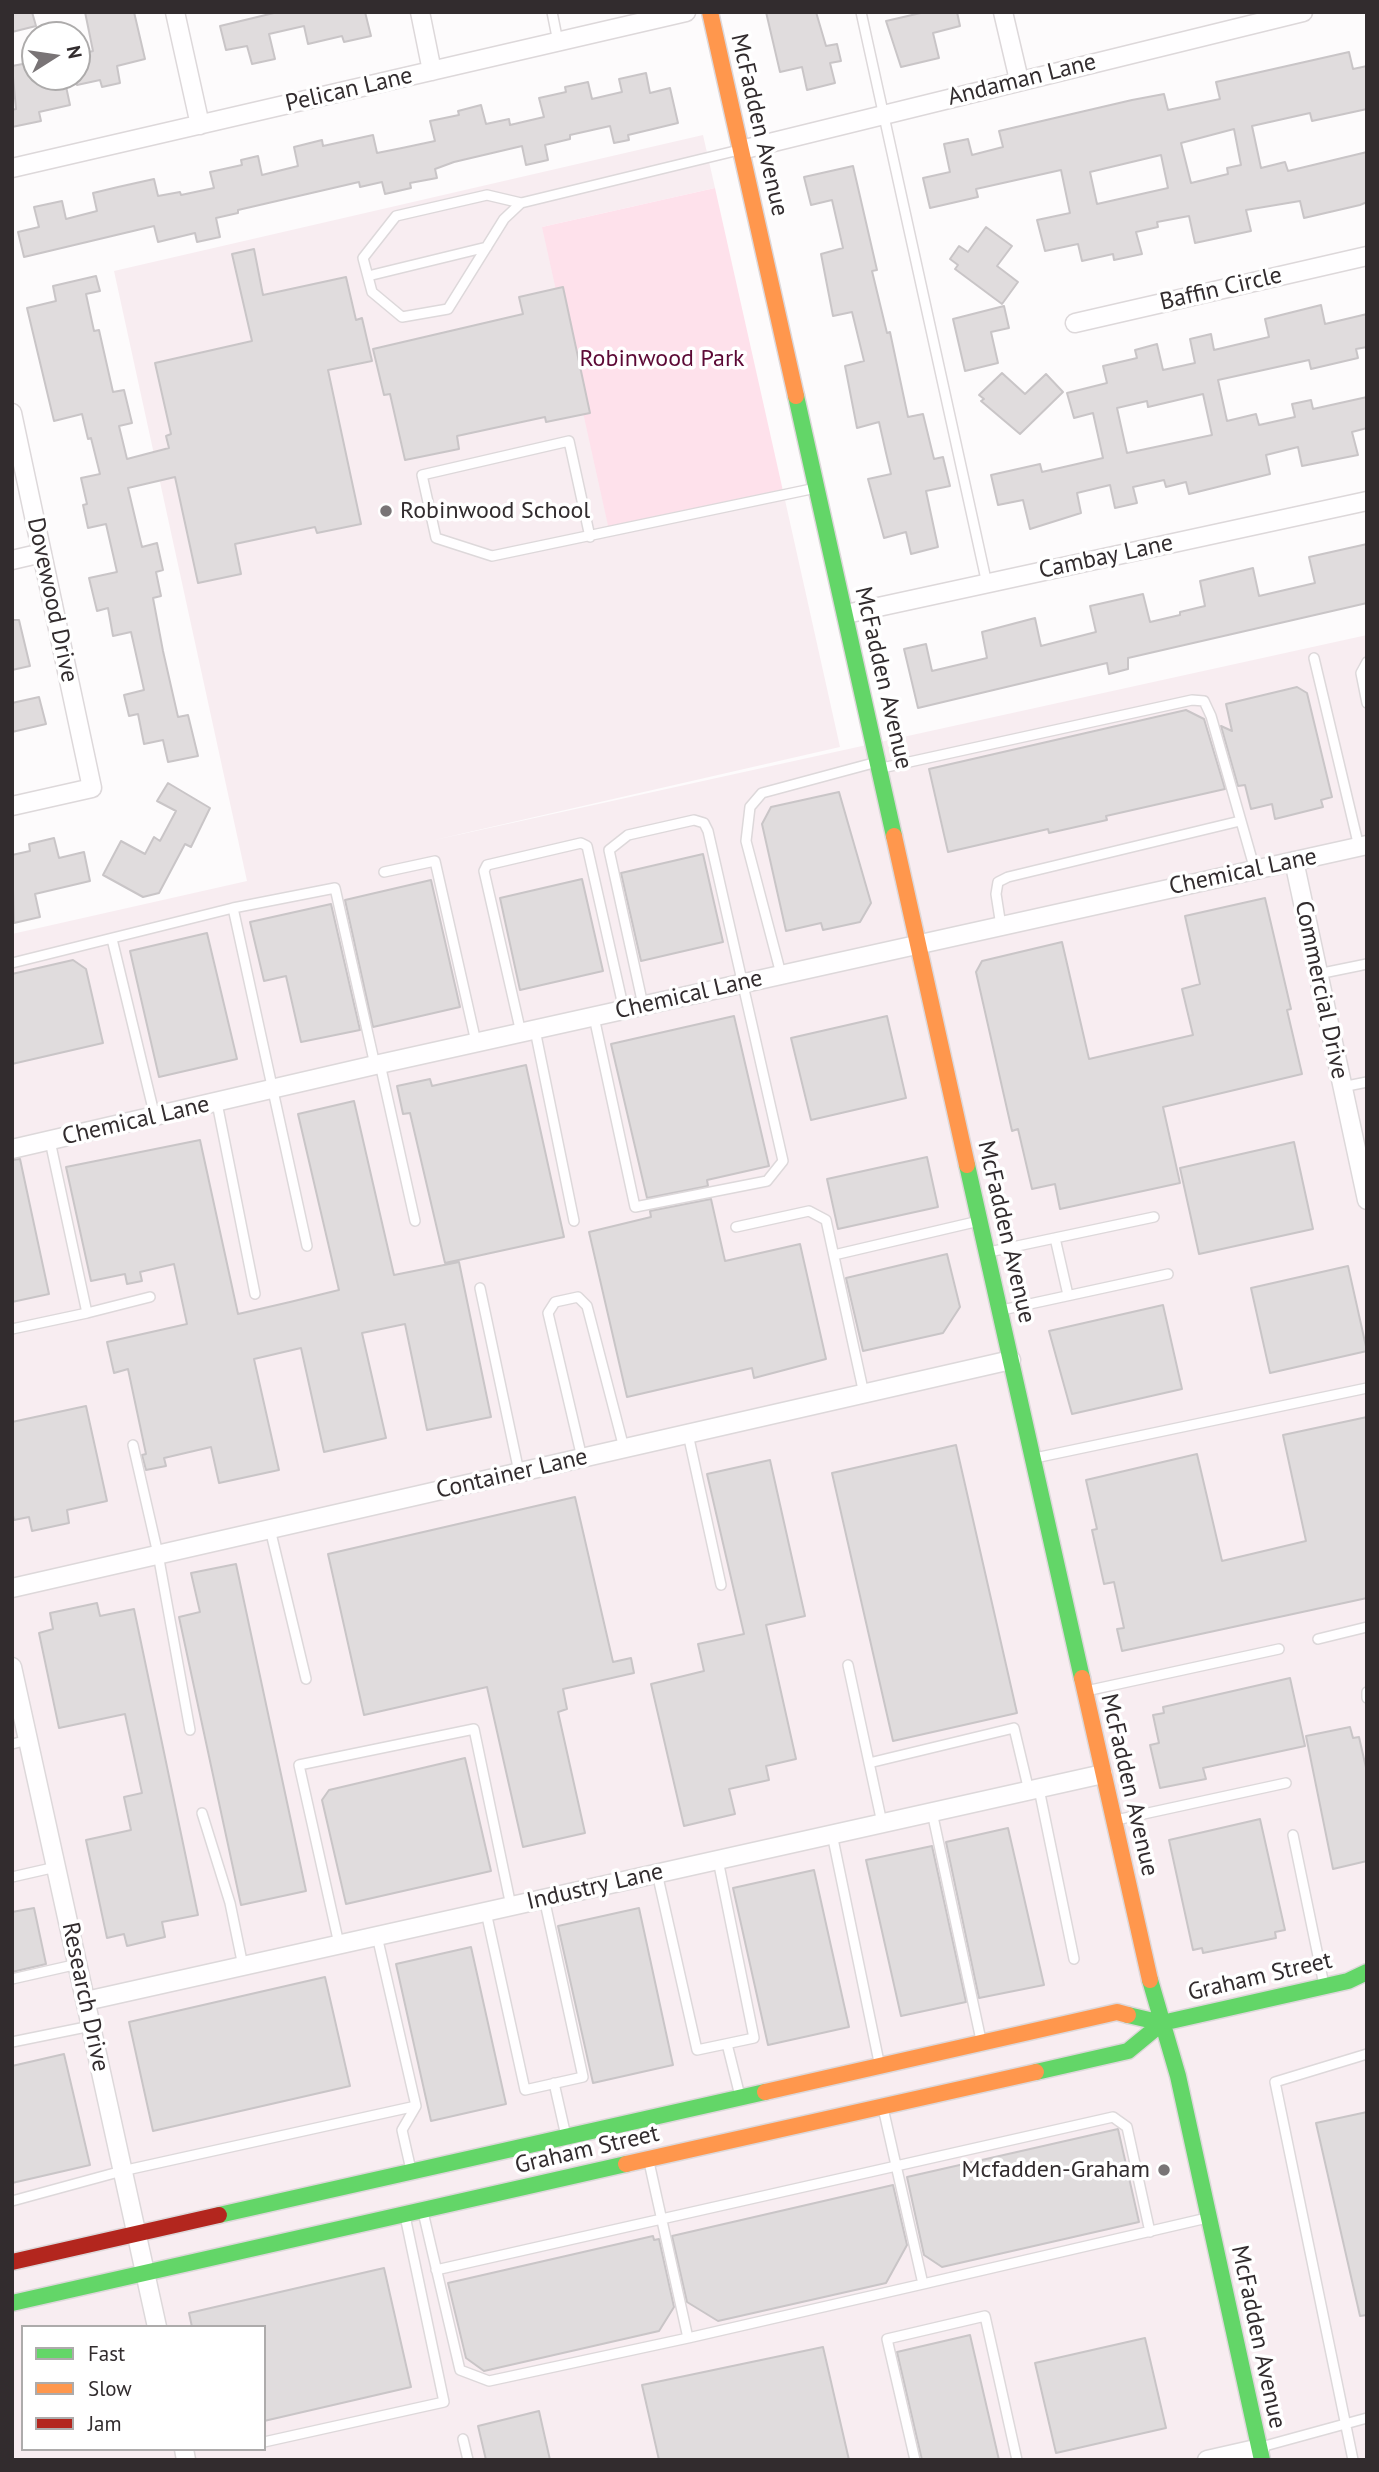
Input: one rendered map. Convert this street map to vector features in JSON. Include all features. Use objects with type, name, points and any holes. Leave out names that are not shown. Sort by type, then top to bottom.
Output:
[{"type":"street","points":[[175,12],[200,125]]},
{"type":"street","points":[[420,12],[432,71]]},
{"type":"street","name":"Pelican Lane","points":[[12,168],[687,12]]},
{"type":"street","name":"McFadden Avenue","points":[[710,12],[1103,1774],[1147,1969],[1209,2218],[1261,2454]]},
{"type":"street","points":[[1003,12],[1018,80]]},
{"type":"street","name":"Andaman Lane","points":[[741,150],[884,116],[1263,16],[1303,12]]},
{"type":"street","name":"Baffin Circle","points":[[1075,323],[1367,256]]},
{"type":"street","name":"Dovewood Drive","points":[[12,413],[92,788],[12,806]]},
{"type":"street","name":"Cambay Lane","points":[[846,614],[1367,500]]},
{"type":"street","points":[[12,560],[42,553]]},
{"type":"street","name":"Chemical Lane","points":[[12,1149],[476,1042],[1363,846]]},
{"type":"street","name":"Commercial Drive","points":[[1294,861],[1367,1200]]},
{"type":"street","name":"Container Lane","points":[[12,1588],[1012,1360]]},
{"type":"street","name":"Research Drive","points":[[13,1675],[20,1742],[56,1867],[156,2325]]},
{"type":"street","name":"Industry Lane","points":[[86,2001],[1103,1774]]},
{"type":"street","name":"Graham Street","points":[[12,2303],[422,2211],[644,2140],[741,2098],[1118,2012],[1162,2023],[1324,1987],[1367,1972]]},
{"type":"street","name":"Graham Street","points":[[12,2262],[566,2137],[644,2140],[883,2107],[1128,2051],[1162,2023]]},
{"type":"street","points":[[1207,2460],[1261,2454]]},
{"type":"lane","points":[[552,12],[558,42]]},
{"type":"lane","points":[[861,12],[987,584]]},
{"type":"lane","points":[[521,203],[504,219],[448,309],[402,317],[372,292],[363,258],[396,216],[487,195],[521,203],[741,150]]},
{"type":"lane","points":[[368,276],[487,247]]},
{"type":"lane","points":[[590,537],[569,441],[422,475],[436,538],[492,556],[590,537],[817,488]]},
{"type":"lane","points":[[1314,658],[1363,846]]},
{"type":"lane","points":[[1367,662],[1361,673],[1367,703]]},
{"type":"lane","points":[[781,974],[746,841],[750,807],[762,793],[879,765],[1192,700],[1204,701],[1211,716],[1255,870]]},
{"type":"lane","points":[[594,1017],[635,1207],[646,1207],[767,1181],[783,1161],[744,983],[704,823],[694,820],[628,835],[609,850],[643,1006]]},
{"type":"lane","points":[[1001,926],[996,894],[998,882],[1008,877],[1240,821]]},
{"type":"lane","points":[[574,1221],[528,1031],[484,871],[487,865],[581,843],[587,846],[624,1010]]},
{"type":"lane","points":[[384,872],[435,861],[476,1042]]},
{"type":"lane","points":[[12,963],[233,908],[335,888],[415,1221]]},
{"type":"lane","points":[[233,908],[307,1246]]},
{"type":"lane","points":[[111,939],[155,1117]]},
{"type":"lane","points":[[1318,974],[1367,964]]},
{"type":"lane","points":[[1342,1087],[1367,1082]]},
{"type":"lane","points":[[217,1103],[255,1294]]},
{"type":"lane","points":[[50,1141],[87,1313]]},
{"type":"lane","points":[[736,1227],[809,1211],[826,1220],[864,1394]]},
{"type":"lane","points":[[988,1253],[1154,1217]]},
{"type":"lane","points":[[834,1255],[981,1221]]},
{"type":"lane","points":[[1055,1238],[1068,1295]]},
{"type":"lane","points":[[1000,1310],[1168,1274]]},
{"type":"lane","points":[[480,1288],[519,1472]]},
{"type":"lane","points":[[12,1329],[150,1297]]},
{"type":"lane","points":[[582,1458],[548,1313],[555,1302],[579,1297],[587,1306],[624,1448]]},
{"type":"lane","points":[[1033,1458],[1367,1388]]},
{"type":"lane","points":[[688,1434],[721,1585]]},
{"type":"lane","points":[[133,1445],[158,1554],[190,1730]]},
{"type":"lane","points":[[270,1529],[306,1679]]},
{"type":"lane","points":[[1318,1639],[1367,1627]]},
{"type":"lane","points":[[1085,1692],[1279,1649]]},
{"type":"lane","points":[[848,1665],[882,1823]]},
{"type":"lane","points":[[1367,1692],[1367,1698]]},
{"type":"lane","points":[[869,1763],[1014,1728],[1034,1790],[1074,1959]]},
{"type":"lane","points":[[339,1944],[299,1765],[383,1746],[474,1729],[511,1906]]},
{"type":"lane","points":[[1114,1821],[1286,1783]]},
{"type":"lane","points":[[932,1812],[982,2042]]},
{"type":"lane","points":[[202,1813],[230,1903],[243,1966]]},
{"type":"lane","points":[[832,1835],[880,2066]]},
{"type":"lane","points":[[1293,1836],[1324,1987]]},
{"type":"lane","points":[[657,1873],[697,2050],[727,2044],[754,2038],[718,1860]]},
{"type":"lane","points":[[12,1877],[56,1867]]},
{"type":"lane","points":[[486,1912],[525,2090],[583,2077],[544,1898]]},
{"type":"lane","points":[[377,1936],[416,2106],[402,2130],[411,2172]]},
{"type":"lane","points":[[12,1979],[78,1964]]},
{"type":"lane","points":[[12,2042],[91,2026]]},
{"type":"lane","points":[[727,2044],[741,2098]]},
{"type":"lane","points":[[1353,2460],[1275,2082],[1367,2054]]},
{"type":"lane","points":[[554,2083],[566,2137]]},
{"type":"lane","points":[[12,2201],[122,2171],[416,2106]]},
{"type":"lane","points":[[883,2107],[923,2284]]},
{"type":"lane","points":[[436,2270],[1113,2117],[1126,2127],[1150,2232]]},
{"type":"lane","points":[[644,2140],[688,2339]]},
{"type":"lane","points":[[422,2211],[460,2370],[489,2381],[688,2339],[1209,2218]]},
{"type":"lane","points":[[266,2442],[444,2402],[404,2215]]},
{"type":"lane","points":[[915,2460],[887,2339],[985,2316],[1017,2460]]},
{"type":"lane","points":[[1261,2454],[1367,2418]]},
{"type":"lane","points":[[463,2439],[468,2460]]},
{"type":"shaded area","points":[[703,135],[715,188],[542,227],[783,491],[840,747],[430,841],[1367,635],[1367,2460],[12,2460],[12,934],[247,881],[114,271]]},
{"type":"green space","name":"Robinwood Park","points":[[715,188],[783,491],[609,530],[542,227]]},
{"type":"building","points":[[12,12],[32,12],[35,21],[21,21],[21,30],[12,32]]},
{"type":"building","points":[[85,12],[134,12],[145,59],[117,66],[120,83],[102,87],[100,80],[91,82],[91,21],[87,21]]},
{"type":"building","points":[[278,12],[365,12],[371,36],[344,42],[342,36],[308,44],[304,26],[269,34],[275,59],[252,64],[247,46],[226,50],[220,26]]},
{"type":"building","points":[[766,12],[816,12],[826,46],[837,44],[841,61],[830,63],[835,83],[807,90],[802,67],[780,72]]},
{"type":"building","points":[[925,12],[957,12],[960,26],[933,33],[939,58],[901,67],[886,21]]},
{"type":"building","points":[[1349,52],[1353,69],[1367,66],[1367,109],[1312,121],[1310,113],[1252,126],[1261,168],[1285,162],[1288,171],[1367,152],[1367,202],[1304,218],[1300,201],[1246,210],[1251,231],[1195,243],[1189,216],[1157,222],[1158,227],[1136,232],[1142,254],[1114,260],[1113,254],[1082,261],[1078,244],[1045,251],[1037,220],[1070,213],[1061,170],[976,189],[978,197],[930,208],[923,178],[950,172],[944,144],[968,139],[972,155],[1003,147],[999,131],[1132,100],[1164,94],[1168,110],[1220,99],[1216,82]],"holes":[[[1234,129],[1241,165],[1227,168],[1228,174],[1191,183],[1181,143]],[[1161,155],[1168,188],[1097,204],[1090,172]]]},
{"type":"building","points":[[21,64],[21,91],[67,91],[70,105],[39,112],[41,121],[12,127],[12,110],[16,109],[12,66]]},
{"type":"building","points":[[646,73],[650,93],[670,88],[678,123],[628,135],[629,140],[614,143],[610,126],[570,135],[570,139],[545,145],[548,160],[526,165],[522,146],[454,162],[435,169],[437,178],[410,183],[411,188],[385,194],[382,182],[360,187],[359,182],[238,210],[238,213],[216,218],[220,237],[197,242],[195,233],[158,242],[154,226],[24,257],[18,232],[39,227],[34,207],[62,201],[66,219],[97,211],[93,193],[154,179],[158,196],[180,192],[181,195],[214,188],[210,172],[242,165],[241,160],[258,156],[262,175],[298,166],[294,147],[322,140],[323,146],[373,135],[377,153],[435,141],[430,121],[459,115],[458,111],[481,105],[486,124],[509,119],[510,125],[544,117],[539,98],[566,92],[565,87],[588,82],[592,99],[622,92],[619,79]]},
{"type":"building","points":[[853,166],[877,270],[872,271],[887,333],[890,332],[908,417],[923,414],[934,459],[943,457],[950,486],[926,491],[938,547],[911,554],[906,532],[884,538],[868,479],[891,474],[879,422],[857,428],[845,366],[864,361],[852,312],[833,316],[821,254],[843,248],[832,200],[811,205],[804,177]]},
{"type":"building","points":[[986,227],[1012,246],[997,266],[1018,282],[1002,304],[955,269],[958,265],[950,259],[959,246],[968,252]]},
{"type":"building","points":[[254,249],[263,295],[346,277],[356,320],[362,318],[372,361],[328,370],[361,524],[317,533],[315,527],[235,544],[241,574],[198,583],[175,477],[128,488],[142,547],[157,543],[163,570],[156,572],[161,596],[153,598],[163,651],[178,717],[188,715],[198,756],[168,762],[163,740],[144,744],[138,714],[129,716],[124,695],[144,690],[131,632],[113,636],[108,608],[97,611],[89,578],[117,572],[106,524],[88,528],[83,505],[87,504],[81,478],[100,474],[91,438],[88,439],[82,414],[54,421],[27,308],[56,301],[53,286],[96,276],[100,291],[86,294],[94,331],[99,330],[113,392],[124,390],[132,423],[119,426],[127,459],[169,448],[166,436],[171,434],[155,363],[252,341],[232,254]]},
{"type":"building","points":[[563,287],[590,413],[546,422],[545,417],[457,436],[459,449],[405,460],[390,394],[384,395],[373,349],[523,314],[519,297]]},
{"type":"building","points":[[1321,305],[1325,324],[1367,314],[1367,347],[1356,349],[1358,358],[1311,369],[1309,360],[1218,380],[1227,421],[1256,414],[1259,425],[1295,417],[1292,404],[1311,400],[1313,409],[1367,397],[1367,428],[1352,432],[1358,455],[1302,466],[1298,447],[1266,455],[1270,474],[1189,494],[1186,482],[1166,487],[1164,480],[1133,487],[1137,503],[1115,508],[1110,485],[1077,493],[1081,513],[1030,529],[1023,500],[998,505],[991,475],[1040,464],[1042,472],[1103,458],[1093,413],[1074,418],[1067,393],[1107,383],[1103,366],[1137,358],[1135,350],[1157,344],[1163,370],[1195,363],[1190,339],[1211,334],[1214,350],[1269,337],[1265,319]],"holes":[[[1203,394],[1212,435],[1127,453],[1117,408],[1147,401],[1148,407]]]},
{"type":"building","points":[[1004,306],[1009,328],[991,332],[998,363],[965,371],[953,319]]},
{"type":"building","points":[[1002,373],[1025,394],[1046,374],[1063,392],[1020,434],[981,401],[984,399],[979,395]]},
{"type":"building","points":[[1367,544],[1367,603],[1128,658],[1128,669],[1109,674],[1107,663],[918,708],[904,649],[926,644],[932,671],[987,658],[982,632],[1035,618],[1041,646],[1096,632],[1090,606],[1143,594],[1150,622],[1205,606],[1200,581],[1253,568],[1259,596],[1315,583],[1309,557]]},
{"type":"building","points":[[12,620],[19,620],[30,666],[12,670]]},
{"type":"building","points":[[1297,687],[1307,693],[1332,797],[1321,800],[1323,807],[1275,819],[1272,804],[1251,809],[1245,785],[1238,786],[1221,726],[1232,731],[1226,704]]},
{"type":"building","points":[[39,697],[46,724],[12,732],[12,703]]},
{"type":"building","points":[[1186,710],[1204,719],[1225,789],[1106,816],[1107,820],[1049,833],[1048,829],[948,852],[929,769]]},
{"type":"building","points":[[168,783],[210,808],[191,847],[185,844],[159,893],[143,897],[103,875],[121,841],[145,854],[154,837],[160,841],[176,811],[157,801]]},
{"type":"building","points":[[839,792],[871,903],[860,922],[823,930],[821,923],[786,931],[762,824],[771,807]]},
{"type":"building","points":[[54,838],[59,858],[84,852],[90,881],[35,894],[40,917],[14,923],[12,855],[30,851],[29,844]]},
{"type":"building","points":[[703,854],[723,942],[641,961],[621,873]]},
{"type":"building","points":[[582,879],[603,971],[520,990],[500,898]]},
{"type":"building","points":[[431,880],[460,1007],[373,1027],[345,900]]},
{"type":"building","points":[[1265,898],[1291,1009],[1287,1010],[1302,1074],[1163,1107],[1180,1183],[1060,1209],[1055,1184],[1032,1189],[1018,1129],[1012,1131],[976,972],[982,961],[1062,942],[1089,1059],[1193,1035],[1182,989],[1200,984],[1185,916]]},
{"type":"building","points":[[331,904],[360,1030],[301,1042],[286,976],[264,981],[250,922]]},
{"type":"building","points":[[207,933],[237,1059],[159,1077],[130,951]]},
{"type":"building","points":[[73,960],[86,969],[103,1043],[12,1064],[12,974]]},
{"type":"building","points":[[734,1016],[769,1166],[707,1180],[708,1186],[647,1198],[611,1044]]},
{"type":"building","points":[[887,1016],[906,1098],[811,1120],[791,1038]]},
{"type":"building","points":[[526,1065],[564,1237],[445,1263],[410,1113],[403,1114],[397,1086],[430,1079],[432,1086]]},
{"type":"building","points":[[354,1101],[394,1275],[459,1262],[491,1417],[427,1430],[405,1324],[362,1333],[386,1438],[324,1452],[301,1348],[254,1359],[279,1470],[219,1483],[211,1447],[164,1458],[166,1466],[146,1470],[142,1455],[146,1454],[128,1369],[114,1373],[107,1342],[187,1324],[174,1264],[140,1272],[142,1281],[127,1284],[125,1274],[91,1281],[66,1167],[200,1140],[238,1314],[339,1290],[298,1114]]},
{"type":"building","points":[[1294,1142],[1313,1229],[1199,1254],[1180,1168]]},
{"type":"building","points":[[927,1157],[938,1207],[838,1229],[827,1179]]},
{"type":"building","points":[[20,1159],[49,1294],[12,1302],[12,1160]]},
{"type":"building","points":[[711,1199],[725,1261],[800,1244],[826,1359],[754,1378],[752,1368],[627,1397],[589,1232],[651,1217],[650,1211]]},
{"type":"building","points":[[947,1254],[960,1307],[943,1333],[863,1351],[846,1278]]},
{"type":"building","points":[[1348,1266],[1367,1351],[1270,1373],[1251,1288]]},
{"type":"building","points":[[1163,1305],[1182,1389],[1072,1414],[1049,1331]]},
{"type":"building","points":[[86,1406],[107,1501],[67,1510],[69,1523],[32,1531],[29,1517],[14,1520],[12,1511],[12,1422]]},
{"type":"building","points":[[1367,1417],[1367,1598],[1122,1651],[1117,1629],[1124,1628],[1114,1582],[1104,1584],[1092,1530],[1097,1529],[1086,1480],[1197,1454],[1222,1561],[1306,1541],[1283,1435]]},
{"type":"building","points":[[956,1445],[1017,1713],[893,1741],[832,1473]]},
{"type":"building","points":[[770,1460],[805,1616],[766,1625],[796,1759],[766,1766],[769,1780],[729,1789],[735,1814],[684,1826],[651,1684],[704,1671],[698,1644],[744,1634],[707,1474]]},
{"type":"building","points":[[575,1497],[613,1662],[631,1658],[634,1673],[563,1689],[567,1709],[558,1712],[585,1833],[523,1847],[487,1687],[364,1715],[328,1554]]},
{"type":"building","points":[[236,1564],[306,1891],[241,1905],[179,1617],[200,1612],[191,1573]]},
{"type":"building","points":[[97,1603],[100,1616],[134,1609],[198,1915],[162,1922],[165,1937],[127,1946],[124,1934],[107,1938],[86,1840],[131,1830],[124,1797],[142,1793],[125,1714],[59,1728],[39,1633],[53,1629],[50,1613]]},
{"type":"building","points":[[1290,1678],[1305,1746],[1203,1768],[1206,1779],[1160,1788],[1150,1745],[1159,1743],[1153,1715],[1164,1713],[1163,1707]]},
{"type":"building","points":[[1350,1727],[1353,1738],[1359,1737],[1367,1772],[1367,1861],[1333,1869],[1306,1736]]},
{"type":"building","points":[[465,1758],[491,1871],[346,1904],[322,1800],[329,1790]]},
{"type":"building","points":[[1260,1819],[1285,1930],[1275,1932],[1276,1938],[1203,1953],[1202,1948],[1193,1950],[1169,1840]]},
{"type":"building","points":[[1008,1828],[1044,1985],[979,1998],[946,1842]]},
{"type":"building","points":[[932,1846],[966,2002],[901,2016],[866,1860]]},
{"type":"building","points":[[814,1870],[849,2027],[768,2045],[733,1888]]},
{"type":"building","points":[[34,1908],[46,1964],[12,1972],[12,1912]]},
{"type":"building","points":[[639,1908],[673,2065],[593,2083],[558,1926]]},
{"type":"building","points":[[471,1947],[506,2104],[431,2121],[396,1964]]},
{"type":"building","points":[[325,1977],[350,2086],[153,2131],[129,2022]]},
{"type":"building","points":[[64,2054],[90,2165],[12,2183],[12,2066]]},
{"type":"building","points":[[1367,2112],[1367,2315],[1360,2316],[1316,2123]]},
{"type":"building","points":[[1118,2129],[1139,2222],[942,2267],[924,2255],[907,2177]]},
{"type":"building","points":[[893,2185],[907,2245],[886,2283],[718,2321],[687,2302],[672,2236]]},
{"type":"building","points":[[653,2236],[654,2240],[659,2239],[674,2307],[659,2331],[484,2371],[466,2358],[448,2283]]},
{"type":"building","points":[[384,2268],[411,2387],[266,2421],[266,2325],[192,2325],[189,2313]]},
{"type":"building","points":[[970,2335],[999,2460],[922,2460],[897,2352]]},
{"type":"building","points":[[1145,2338],[1166,2428],[1056,2453],[1035,2363]]},
{"type":"building","points":[[823,2347],[849,2460],[659,2460],[642,2385]]},
{"type":"building","points":[[539,2411],[550,2460],[486,2460],[478,2426]]},
{"type":"traffic: fast","points":[[796,396],[894,836]]},
{"type":"traffic: fast","points":[[967,1165],[1082,1678]]},
{"type":"traffic: fast","points":[[1128,2015],[1162,2023],[1348,1981],[1367,1972]]},
{"type":"traffic: fast","points":[[1150,1980],[1178,2076],[1262,2460]]},
{"type":"traffic: fast","points":[[1036,2072],[1128,2051],[1162,2023]]},
{"type":"traffic: fast","points":[[219,2215],[765,2092]]},
{"type":"traffic: fast","points":[[12,2303],[626,2164]]},
{"type":"traffic: slow","points":[[710,12],[796,396]]},
{"type":"traffic: slow","points":[[894,836],[967,1165]]},
{"type":"traffic: slow","points":[[1082,1678],[1150,1980]]},
{"type":"traffic: slow","points":[[765,2092],[1117,2012],[1128,2015]]},
{"type":"traffic: slow","points":[[626,2164],[1036,2072]]},
{"type":"traffic: jam","points":[[12,2262],[219,2215]]},
{"type":"place","name":"Robinwood School","points":[[386,511]]},
{"type":"place","name":"Mcfadden-Graham","points":[[1164,2170]]}]
